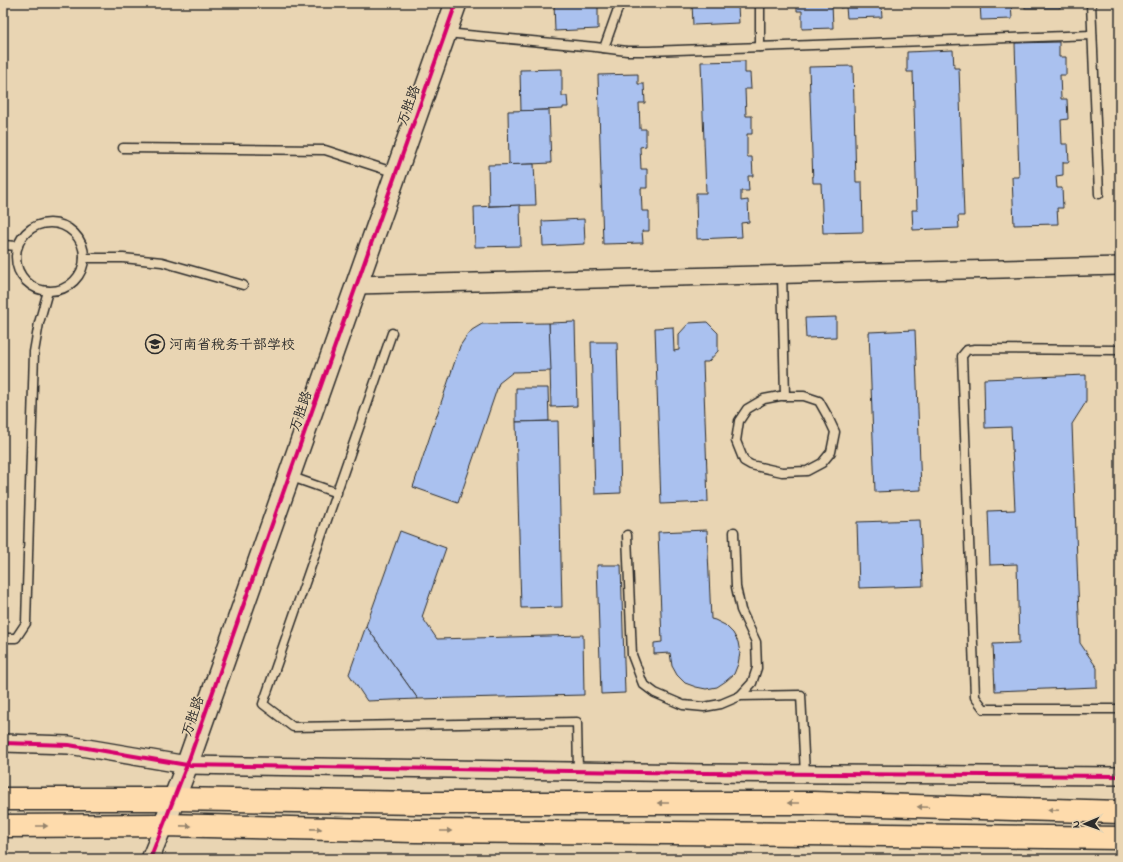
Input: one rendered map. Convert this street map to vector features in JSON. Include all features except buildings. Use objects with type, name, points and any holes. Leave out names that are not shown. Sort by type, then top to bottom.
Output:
[{"type":"main road","points":[[3,799],[174,799],[422,803],[812,803],[1120,812]]},
{"type":"main road","points":[[3,826],[164,825],[415,831],[1120,838]]},
{"type":"street","name":"万胜路","points":[[164,825],[187,765],[456,3]]},
{"type":"street","points":[[356,285],[1120,266]]},
{"type":"street","points":[[3,743],[69,745],[187,765],[805,774],[1120,776]]},
{"type":"street","points":[[150,859],[164,825]]},
{"type":"lane","points":[[604,48],[620,3]]},
{"type":"lane","points":[[760,3],[760,47]]},
{"type":"lane","points":[[1091,3],[1099,194]]},
{"type":"lane","points":[[445,32],[627,51],[1092,34]]},
{"type":"lane","points":[[123,148],[325,150],[396,173]]},
{"type":"lane","points":[[50,223],[60,225],[69,229],[77,237],[82,247],[84,258],[82,268],[76,278],[59,290],[48,291],[37,289],[28,284],[17,266],[16,256],[18,246],[22,237],[39,225],[50,223]]},
{"type":"lane","points":[[3,245],[18,246]]},
{"type":"lane","points":[[84,258],[123,258],[162,262],[243,284]]},
{"type":"lane","points":[[782,274],[785,396]]},
{"type":"lane","points":[[3,638],[16,638],[26,623],[34,352],[39,323],[48,291]]},
{"type":"lane","points":[[392,333],[263,704],[292,727],[577,722],[578,771]]},
{"type":"lane","points":[[1120,350],[975,349],[967,350],[962,356],[975,697],[984,709],[1120,709]]},
{"type":"lane","points":[[785,396],[804,396],[819,401],[835,432],[831,452],[822,463],[806,471],[782,472],[751,465],[744,461],[736,440],[739,421],[747,409],[764,399],[785,396]]},
{"type":"lane","points":[[289,476],[336,493]]},
{"type":"lane","points":[[734,532],[737,593],[741,610],[756,642],[757,668],[752,682],[740,696]]},
{"type":"lane","points":[[627,535],[632,655],[643,684],[655,693],[683,705],[704,707],[721,704],[740,696],[801,695],[805,774]]},
{"type":"cycle path","points":[[150,859],[187,765],[456,3]]},
{"type":"cycle path","points":[[3,743],[69,745],[187,765],[705,773],[1120,776]]},
{"type":"place","name":"河南省税务干部学校","points":[[155,344]]}]
